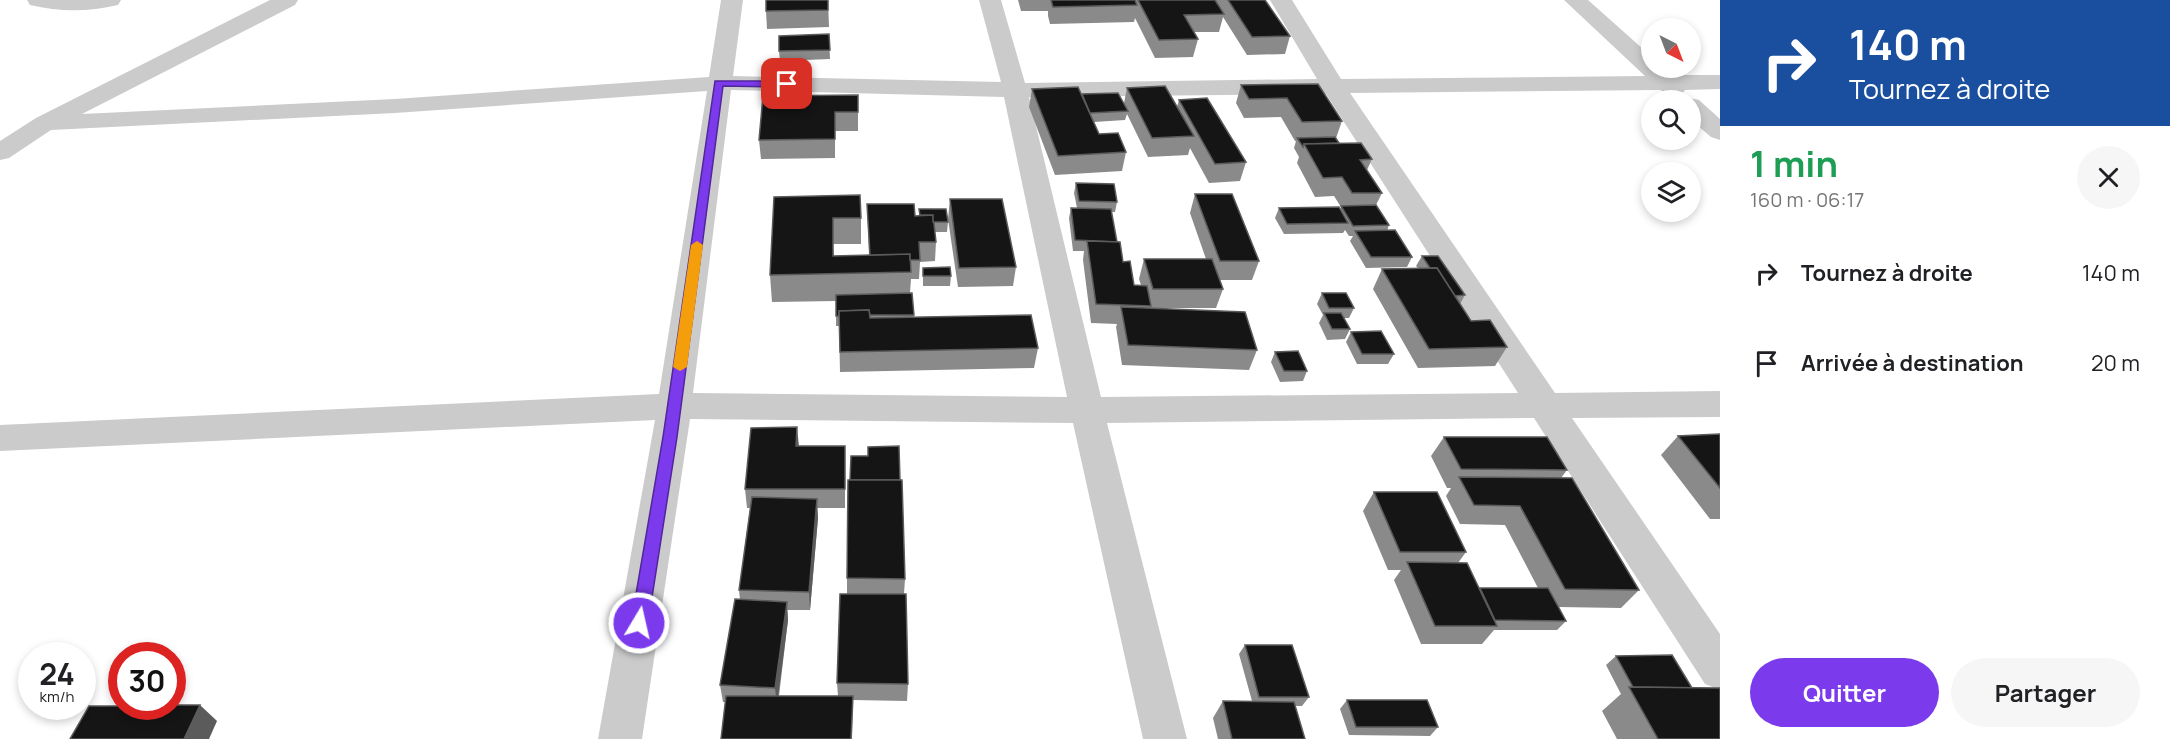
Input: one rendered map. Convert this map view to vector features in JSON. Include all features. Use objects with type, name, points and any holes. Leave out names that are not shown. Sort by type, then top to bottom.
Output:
[{"type":"street","points":[[38,0],[64,5],[110,0]]},
{"type":"street","points":[[620,739],[674,406],[732,0]]},
{"type":"street","points":[[990,0],[1015,90],[1087,410],[1166,739]]},
{"type":"street","points":[[1281,0],[1333,86],[1720,670]]},
{"type":"street","points":[[1575,0],[1673,90]]},
{"type":"street","points":[[0,152],[45,123],[270,2]]},
{"type":"street","points":[[45,123],[395,106],[719,83],[1015,90],[1720,82]]},
{"type":"street","points":[[1701,115],[1720,132]]},
{"type":"street","points":[[0,438],[674,406],[1087,410],[1720,404]]},
{"type":"building","points":[[766,0],[828,0],[828,10],[766,11]]},
{"type":"building","points":[[1051,0],[1135,0],[1137,5],[1053,7]]},
{"type":"building","points":[[1138,0],[1215,0],[1224,14],[1184,15],[1198,39],[1159,40]]},
{"type":"building","points":[[1228,0],[1265,0],[1290,36],[1252,37]]},
{"type":"building","points":[[829,34],[830,50],[779,51],[779,36]]},
{"type":"building","points":[[1318,84],[1342,121],[1302,122],[1287,98],[1249,99],[1241,85]]},
{"type":"building","points":[[1165,86],[1194,136],[1152,138],[1127,88]]},
{"type":"building","points":[[1078,87],[1099,134],[1118,133],[1126,152],[1058,156],[1032,89]]},
{"type":"building","points":[[1118,93],[1128,111],[1090,113],[1082,94]]},
{"type":"building","points":[[858,95],[858,112],[835,112],[835,139],[759,140],[763,96]]},
{"type":"building","points":[[1207,98],[1246,162],[1215,164],[1179,100]]},
{"type":"building","points":[[1335,137],[1339,143],[1304,144],[1303,147],[1297,138]]},
{"type":"building","points":[[1361,143],[1372,159],[1360,160],[1382,193],[1352,193],[1342,177],[1323,178],[1304,144]]},
{"type":"building","points":[[1076,183],[1114,184],[1117,202],[1079,201]]},
{"type":"building","points":[[1195,194],[1232,194],[1259,261],[1220,261]]},
{"type":"building","points":[[860,195],[861,218],[833,218],[833,256],[910,254],[911,272],[770,275],[774,197]]},
{"type":"building","points":[[950,199],[1002,199],[1016,267],[959,268]]},
{"type":"building","points":[[867,204],[914,204],[915,216],[933,215],[936,242],[919,242],[920,260],[910,260],[910,254],[870,255]]},
{"type":"building","points":[[1376,205],[1389,225],[1353,226],[1341,206]]},
{"type":"building","points":[[1339,207],[1348,223],[1287,224],[1279,208]]},
{"type":"building","points":[[1071,208],[1111,209],[1117,242],[1075,240]]},
{"type":"building","points":[[919,209],[946,209],[948,222],[933,222],[933,215],[920,215]]},
{"type":"building","points":[[1395,230],[1412,257],[1371,257],[1355,231]]},
{"type":"building","points":[[1087,241],[1120,242],[1123,262],[1130,261],[1134,285],[1147,286],[1151,306],[1096,304]]},
{"type":"building","points":[[1422,256],[1438,256],[1465,295],[1455,296],[1437,268],[1430,268]]},
{"type":"building","points":[[1144,259],[1212,259],[1223,289],[1153,289]]},
{"type":"building","points":[[950,267],[951,276],[923,276],[923,268]]},
{"type":"building","points":[[1437,268],[1471,321],[1490,320],[1507,347],[1429,349],[1382,269]]},
{"type":"building","points":[[912,293],[914,315],[870,315],[869,310],[839,311],[839,316],[836,316],[836,295]]},
{"type":"building","points":[[1322,293],[1346,293],[1354,308],[1329,308]]},
{"type":"building","points":[[1121,307],[1245,312],[1257,350],[1128,345]]},
{"type":"building","points":[[869,310],[870,318],[1031,315],[1038,348],[840,352],[839,311]]},
{"type":"building","points":[[1324,313],[1341,313],[1350,329],[1332,329]]},
{"type":"building","points":[[1381,331],[1394,354],[1362,354],[1351,332]]},
{"type":"building","points":[[1298,351],[1307,371],[1284,371],[1275,352]]},
{"type":"building","points":[[797,427],[796,446],[845,446],[845,489],[745,489],[751,428]]},
{"type":"building","points":[[1720,434],[1720,488],[1678,436]]},
{"type":"building","points":[[1444,437],[1547,437],[1567,470],[1461,469]]},
{"type":"building","points":[[899,446],[900,480],[850,480],[851,456],[868,456],[868,447]]},
{"type":"building","points":[[1459,477],[1572,478],[1639,590],[1565,589],[1520,506],[1474,505]]},
{"type":"building","points":[[848,480],[902,480],[905,579],[847,578]]},
{"type":"building","points":[[1374,492],[1437,492],[1466,552],[1400,552]]},
{"type":"building","points":[[752,497],[817,499],[809,592],[739,590]]},
{"type":"building","points":[[1407,562],[1467,563],[1497,626],[1435,626]]},
{"type":"building","points":[[1480,588],[1548,588],[1566,621],[1495,620]]},
{"type":"building","points":[[840,594],[906,594],[908,684],[837,683]]},
{"type":"building","points":[[735,599],[787,602],[775,688],[720,685]]},
{"type":"building","points":[[1245,645],[1292,645],[1309,697],[1259,697]]},
{"type":"building","points":[[1672,655],[1692,688],[1633,687],[1616,656]]},
{"type":"building","points":[[1629,687],[1720,688],[1720,739],[1658,739]]},
{"type":"building","points":[[726,696],[853,696],[851,739],[721,739]]},
{"type":"building","points":[[1347,700],[1427,700],[1438,727],[1356,727]]},
{"type":"building","points":[[1223,701],[1294,702],[1305,739],[1232,739]]},
{"type":"building","points":[[186,705],[200,705],[184,739],[70,739],[81,720],[96,720],[96,706],[108,706],[108,720],[186,720]]},
{"type":"slow traffic","points":[[680,367],[697,245]]},
{"type":"route","points":[[639,623],[670,437],[719,83],[787,84]]}]
